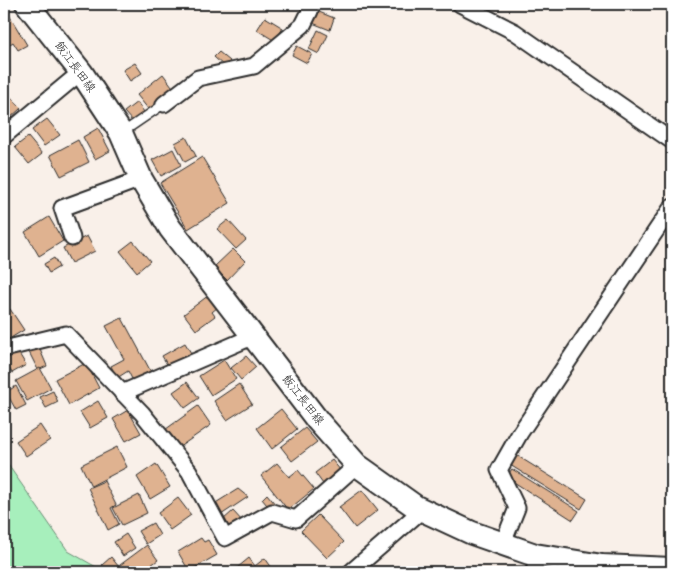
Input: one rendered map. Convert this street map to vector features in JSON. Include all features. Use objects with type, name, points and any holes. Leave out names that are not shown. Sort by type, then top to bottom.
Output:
[{"type":"main road","name":"飯江長田線","points":[[27,4],[81,72],[121,133],[141,178],[170,228],[318,420],[357,465],[422,510],[472,533],[503,543],[535,564],[602,566],[669,564]]},
{"type":"street","points":[[164,104],[198,78],[254,66],[303,25],[310,11],[311,4]]},
{"type":"street","points":[[460,4],[515,32],[672,141]]},
{"type":"street","points":[[4,136],[81,72]]},
{"type":"street","points":[[72,238],[62,208],[141,178]]},
{"type":"street","points":[[503,543],[517,508],[499,470],[520,433],[672,207]]},
{"type":"street","points":[[4,349],[66,334],[142,413],[189,471],[225,538],[272,512],[296,519],[357,465]]},
{"type":"street","points":[[122,393],[254,336]]},
{"type":"street","points":[[351,572],[422,510]]},
{"type":"lane","points":[[121,133],[164,104]]},
{"type":"green space","points":[[4,459],[68,551],[105,572],[4,572]]},
{"type":"building","points":[[314,10],[334,18],[330,30],[310,22]]},
{"type":"building","points":[[9,15],[27,45],[18,50],[13,42],[4,48],[4,18]]},
{"type":"building","points":[[265,17],[283,28],[275,41],[257,30]]},
{"type":"building","points":[[318,30],[328,35],[319,54],[309,49]]},
{"type":"building","points":[[297,46],[312,54],[307,63],[292,55]]},
{"type":"building","points":[[219,52],[230,61],[225,67],[214,57]]},
{"type":"building","points":[[135,63],[142,73],[130,81],[123,70]]},
{"type":"building","points":[[163,74],[175,90],[149,110],[137,95]]},
{"type":"building","points":[[7,93],[21,108],[8,120],[4,116],[4,95]]},
{"type":"building","points":[[137,102],[144,112],[132,121],[124,112]]},
{"type":"building","points":[[47,119],[60,135],[44,146],[32,130]]},
{"type":"building","points":[[98,128],[110,151],[95,159],[83,137]]},
{"type":"building","points":[[28,137],[42,154],[29,164],[15,147]]},
{"type":"building","points":[[186,137],[196,156],[185,162],[175,143]]},
{"type":"building","points":[[78,140],[89,162],[61,176],[50,155]]},
{"type":"building","points":[[173,149],[181,165],[161,176],[152,160]]},
{"type":"building","points":[[202,157],[230,203],[188,229],[160,183]]},
{"type":"building","points":[[49,217],[63,241],[39,256],[25,232]]},
{"type":"building","points":[[228,220],[246,240],[236,249],[217,229]]},
{"type":"building","points":[[87,236],[95,251],[71,263],[63,248]]},
{"type":"building","points":[[133,241],[150,261],[137,272],[120,251]]},
{"type":"building","points":[[233,249],[245,261],[227,280],[214,267]]},
{"type":"building","points":[[54,258],[59,267],[49,273],[44,264]]},
{"type":"building","points":[[209,295],[218,307],[212,312],[215,316],[196,330],[184,314]]},
{"type":"building","points":[[10,309],[24,330],[4,342],[4,313]]},
{"type":"building","points":[[122,318],[151,372],[133,381],[128,371],[117,378],[111,366],[124,359],[106,326]]},
{"type":"building","points":[[185,343],[191,353],[168,366],[162,356]]},
{"type":"building","points":[[38,345],[47,366],[38,370],[28,350]]},
{"type":"building","points":[[18,352],[26,365],[12,373],[4,360]]},
{"type":"building","points":[[246,356],[256,367],[241,380],[231,368]]},
{"type":"building","points":[[224,360],[236,379],[211,395],[199,376]]},
{"type":"building","points":[[86,363],[99,388],[69,405],[55,379]]},
{"type":"building","points":[[40,368],[51,388],[27,401],[16,381]]},
{"type":"building","points":[[187,382],[199,398],[185,408],[173,392]]},
{"type":"building","points":[[239,384],[252,404],[227,420],[214,401]]},
{"type":"building","points":[[16,386],[26,405],[16,410],[6,392]]},
{"type":"building","points":[[53,391],[58,402],[46,408],[40,397]]},
{"type":"building","points":[[98,401],[108,418],[90,428],[80,412]]},
{"type":"building","points":[[198,406],[211,425],[175,450],[162,432]]},
{"type":"building","points":[[281,409],[297,429],[272,449],[257,428]]},
{"type":"building","points":[[128,410],[141,433],[126,441],[113,419]]},
{"type":"building","points":[[40,425],[50,440],[26,456],[16,441]]},
{"type":"building","points":[[305,428],[317,442],[292,461],[281,447]]},
{"type":"building","points":[[117,447],[127,467],[91,486],[81,465]]},
{"type":"building","points":[[516,455],[587,499],[581,509],[510,465]]},
{"type":"building","points":[[332,460],[341,471],[323,484],[315,473]]},
{"type":"building","points":[[277,463],[289,477],[298,470],[314,489],[288,510],[261,476]]},
{"type":"building","points":[[156,464],[170,487],[150,499],[137,477]]},
{"type":"building","points":[[512,469],[579,511],[573,520],[506,477]]},
{"type":"building","points":[[104,481],[116,505],[111,508],[119,524],[108,530],[88,488]]},
{"type":"building","points":[[238,489],[248,497],[221,515],[214,504]]},
{"type":"building","points":[[362,490],[378,510],[355,528],[339,507]]},
{"type":"building","points":[[267,494],[276,505],[271,510],[262,499]]},
{"type":"building","points":[[139,495],[147,513],[122,525],[113,508]]},
{"type":"building","points":[[178,498],[191,515],[170,530],[158,513]]},
{"type":"building","points":[[233,511],[243,522],[232,531],[223,520]]},
{"type":"building","points":[[318,515],[344,542],[327,558],[301,531]]},
{"type":"building","points":[[153,523],[160,535],[146,544],[138,531]]},
{"type":"building","points":[[126,534],[135,548],[123,556],[114,542]]},
{"type":"building","points":[[201,538],[204,542],[208,540],[217,555],[189,571],[178,552]]},
{"type":"building","points":[[147,545],[158,560],[141,572],[125,572],[120,565]]},
{"type":"building","points":[[111,557],[123,572],[107,572],[102,565]]},
{"type":"building","points":[[249,558],[255,566],[265,558],[272,568],[266,572],[232,572]]}]
